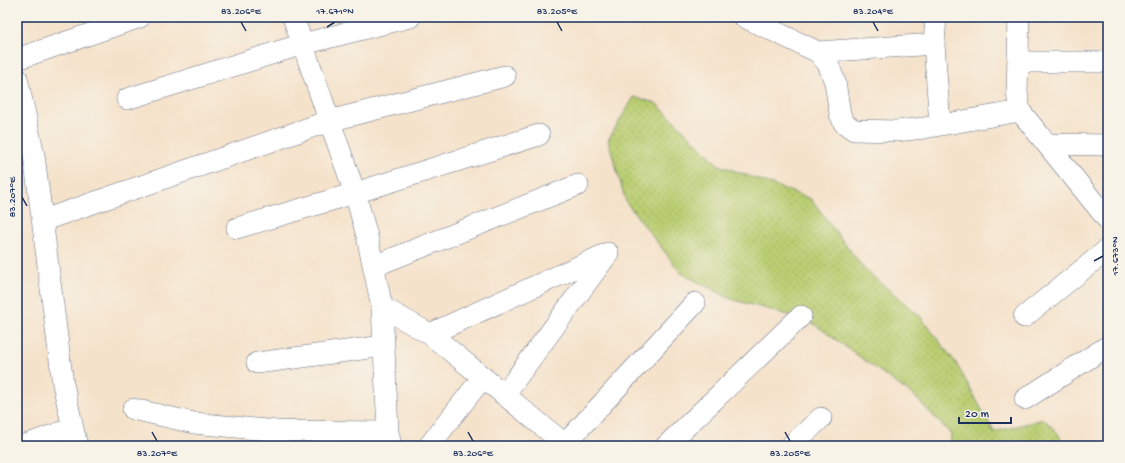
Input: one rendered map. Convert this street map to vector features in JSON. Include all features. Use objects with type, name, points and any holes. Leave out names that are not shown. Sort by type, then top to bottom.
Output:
[{"type":"street","points":[[17,59],[140,17]]},
{"type":"street","points":[[133,409],[194,423],[389,439],[382,307],[368,236],[355,193],[293,17]]},
{"type":"street","points":[[127,100],[302,44],[410,17]]},
{"type":"street","points":[[744,17],[818,52],[828,64],[835,82],[840,114],[844,123],[854,130],[896,131],[1020,111]]},
{"type":"street","points":[[936,17],[934,44],[940,125]]},
{"type":"street","points":[[1019,17],[1017,93],[1020,111],[1108,220]]},
{"type":"street","points":[[818,52],[934,44]]},
{"type":"street","points":[[1018,62],[1108,62]]},
{"type":"street","points":[[44,220],[329,121],[505,76]]},
{"type":"street","points":[[17,78],[26,157],[44,220],[64,384],[75,437],[23,446]]},
{"type":"street","points":[[237,228],[355,193],[539,135]]},
{"type":"street","points":[[1047,144],[1108,145]]},
{"type":"street","points":[[374,266],[578,185]]},
{"type":"street","points":[[1024,317],[1108,249]]},
{"type":"street","points":[[430,334],[608,253],[504,394]]},
{"type":"street","points":[[382,307],[430,334],[504,394],[555,442],[695,303]]},
{"type":"street","points":[[666,446],[801,316]]},
{"type":"street","points":[[257,363],[384,346]]},
{"type":"street","points":[[1025,399],[1108,346]]},
{"type":"street","points":[[429,446],[483,377]]},
{"type":"street","points":[[791,446],[821,418]]},
{"type":"green space","points":[[634,97],[656,103],[719,165],[811,199],[865,270],[920,316],[956,363],[994,432],[1044,419],[1057,432],[1065,446],[950,446],[951,434],[914,396],[810,321],[731,299],[681,273],[626,202],[608,140]]}]
